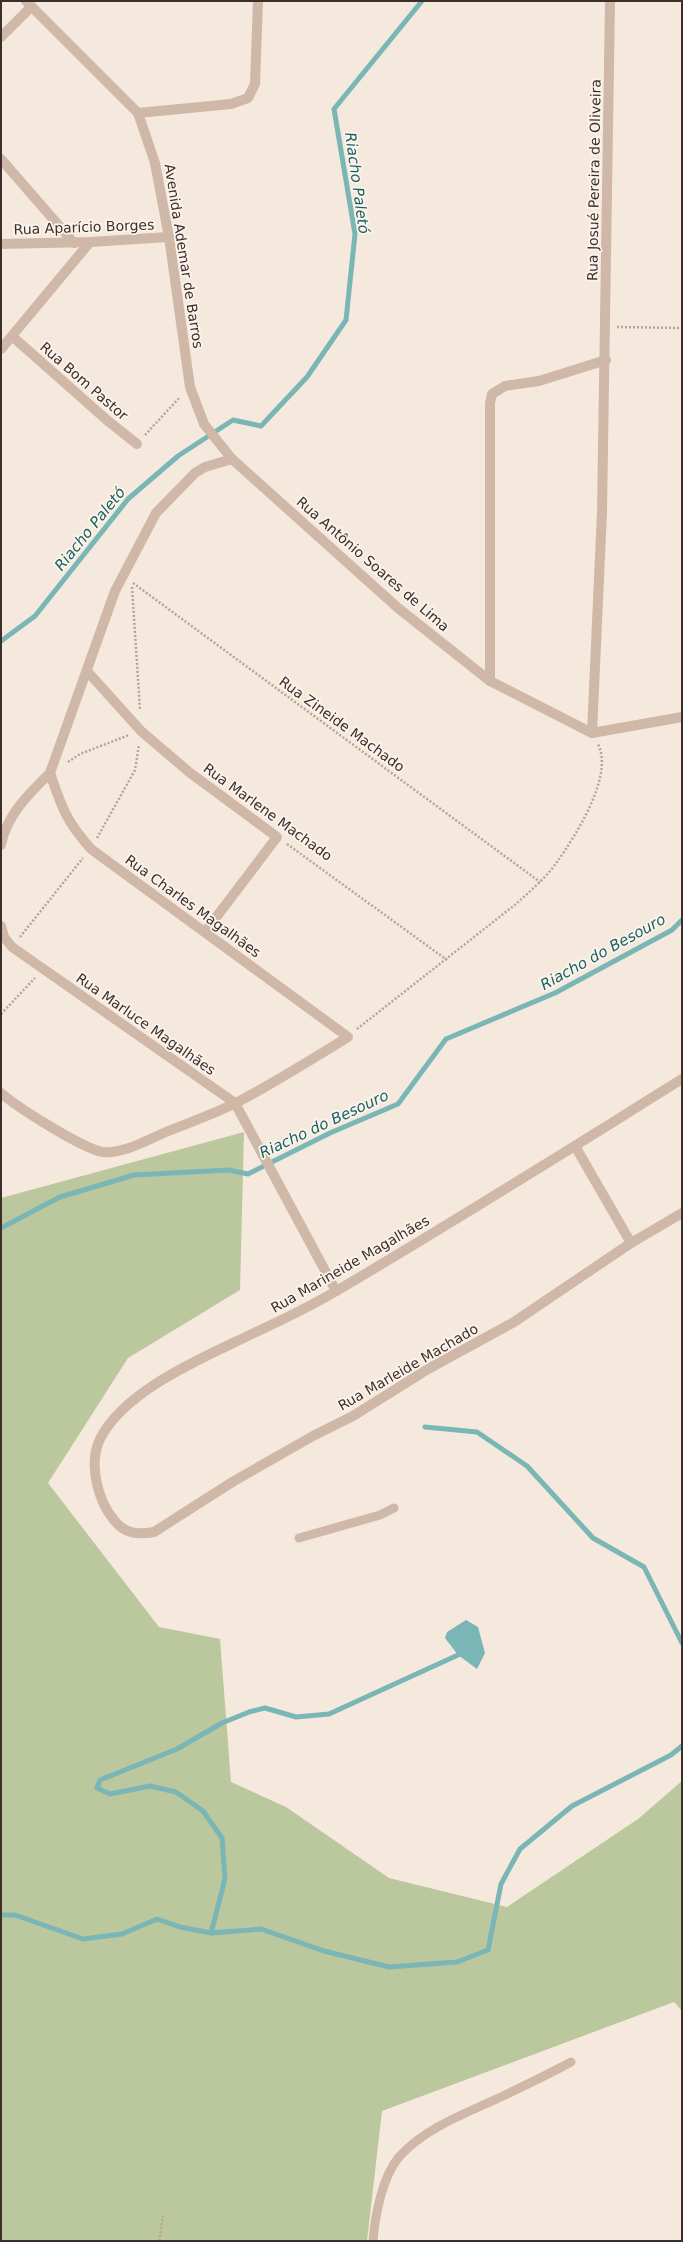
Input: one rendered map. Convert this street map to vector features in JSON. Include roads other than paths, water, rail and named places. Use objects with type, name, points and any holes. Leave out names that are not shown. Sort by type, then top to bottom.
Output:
[{"type":"street","points":[[138,113],[231,104],[242,102],[248,98],[255,84],[258,1]]},
{"type":"street","name":"Rua Josué Pereira de Oliveira","points":[[592,733],[602,512],[606,360],[610,1]]},
{"type":"street","points":[[1,37],[29,4]]},
{"type":"street","name":"Avenida Ademar de Barros","points":[[29,4],[138,113],[155,163],[169,237],[190,387],[205,426],[214,438]]},
{"type":"street","points":[[1,159],[74,242]]},
{"type":"street","name":"Rua Aparício Borges","points":[[1,244],[90,242],[169,237]]},
{"type":"street","points":[[1,349],[13,337],[90,242]]},
{"type":"street","name":"Rua Bom Pastor","points":[[13,337],[108,421],[137,444]]},
{"type":"street","points":[[490,681],[490,403],[492,394],[505,386],[539,381],[606,360]]},
{"type":"street","name":"Rua Antônio Soares de Lima","points":[[214,438],[232,459],[398,608],[490,681],[592,733]]},
{"type":"street","points":[[1,845],[3,836],[25,798],[50,773],[115,591],[156,513],[195,473],[205,467],[232,459]]},
{"type":"street","name":"Rua Marlene Machado","points":[[87,671],[141,731],[189,772],[277,837],[205,932]]},
{"type":"street","points":[[592,733],[682,717]]},
{"type":"street","name":"Rua Charles Magalhães","points":[[50,773],[65,814],[72,828],[91,848],[348,1037],[301,1067],[235,1103]]},
{"type":"street","name":"Rua Marluce Magalhães","points":[[1,926],[4,936],[12,947],[235,1103],[336,1291]]},
{"type":"street","name":"Rua Marineide Magalhães","points":[[143,1534],[133,1534],[121,1528],[105,1510],[98,1492],[94,1468],[99,1440],[117,1417],[145,1391],[194,1362],[336,1291],[575,1146],[682,1079]]},
{"type":"street","points":[[1,1093],[14,1105],[85,1146],[102,1152],[117,1151],[138,1145],[235,1103]]},
{"type":"street","points":[[575,1146],[631,1243]]},
{"type":"street","name":"Rua Marleide Machado","points":[[143,1534],[154,1532],[241,1478],[313,1436],[353,1416],[428,1369],[514,1322],[631,1243],[682,1213]]},
{"type":"lane","points":[[299,1538],[380,1515],[394,1508]]},
{"type":"lane","points":[[373,2241],[379,2202],[388,2178],[398,2158],[416,2142],[455,2116],[503,2096],[571,2062]]},
{"type":"water","points":[[466,1620],[478,1627],[485,1653],[477,1669],[458,1655],[445,1638],[447,1632]]},
{"type":"waterway","name":"Riacho Paletó","points":[[1,641],[35,616],[128,499],[178,456],[233,420],[261,426],[307,377],[346,320],[355,234],[334,109],[422,1]]},
{"type":"waterway","name":"Riacho do Besouro","points":[[1,1228],[60,1197],[134,1175],[228,1170],[248,1174],[330,1133],[398,1104],[446,1039],[555,993],[672,930],[682,920]]},
{"type":"waterway","points":[[425,1427],[477,1432],[527,1466],[593,1538],[644,1567],[682,1643]]},
{"type":"waterway","points":[[211,1933],[225,1879],[222,1838],[203,1811],[176,1792],[150,1786],[110,1794],[97,1788],[100,1780],[177,1749],[222,1723],[249,1712],[265,1708],[296,1717],[329,1714],[458,1655]]},
{"type":"waterway","points":[[1,1915],[15,1915],[83,1939],[122,1934],[157,1919],[180,1927],[211,1933],[261,1929],[324,1951],[389,1967],[457,1962],[488,1950],[501,1884],[520,1849],[572,1806],[671,1755],[682,1746]]}]
